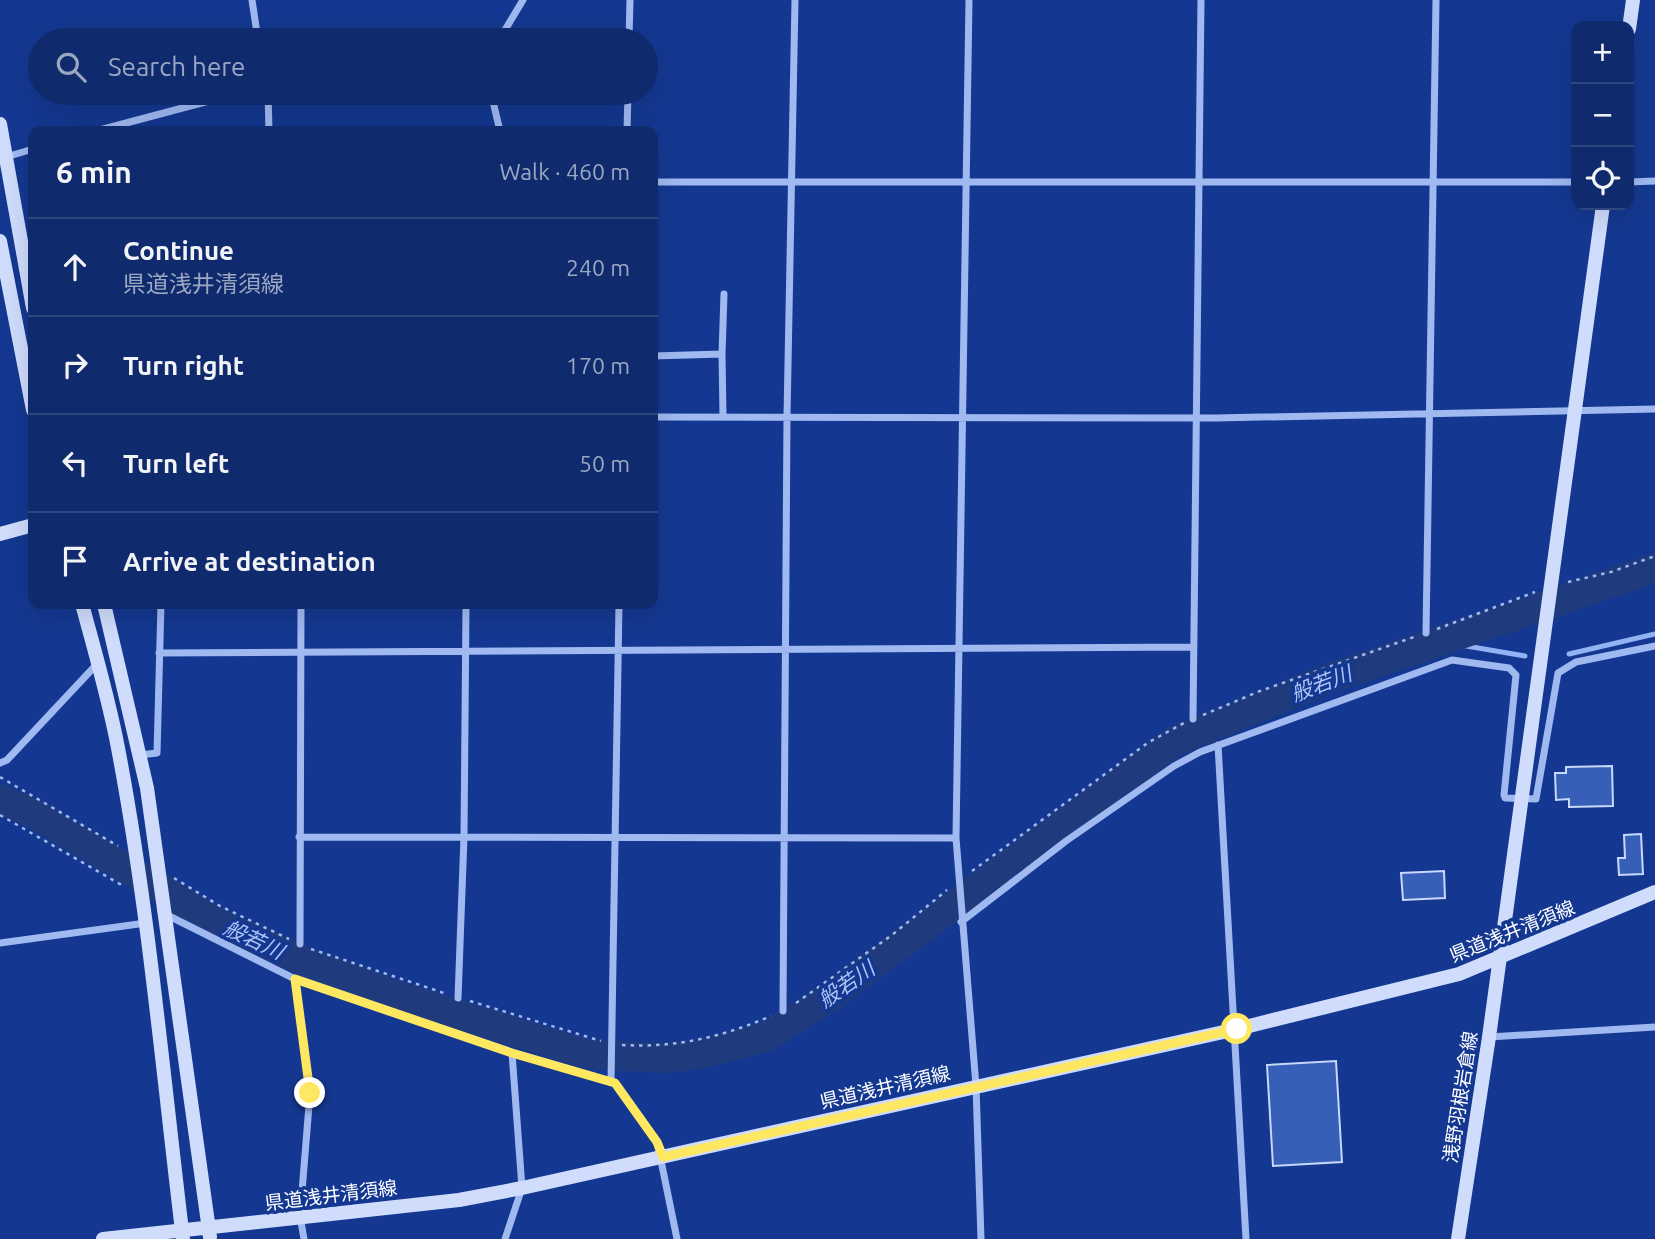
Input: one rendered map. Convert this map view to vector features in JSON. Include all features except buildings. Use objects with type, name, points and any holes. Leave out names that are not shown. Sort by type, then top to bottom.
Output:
[{"type":"street","points":[[252,0],[256,28]]},
{"type":"street","points":[[506,28],[523,0]]},
{"type":"street","points":[[629,28],[630,0]]},
{"type":"street","points":[[783,1011],[784,649],[795,0]]},
{"type":"street","points":[[969,0],[956,838],[976,1086],[981,1239]]},
{"type":"street","points":[[1193,719],[1201,0]]},
{"type":"street","points":[[1426,633],[1436,0]]},
{"type":"street","points":[[1630,21],[1633,0]]},
{"type":"street","points":[[125,126],[198,105]]},
{"type":"street","points":[[268,105],[269,126]]},
{"type":"street","points":[[494,105],[499,126]]},
{"type":"street","points":[[628,105],[628,126]]},
{"type":"street","points":[[0,124],[28,280]]},
{"type":"street","points":[[6,157],[28,150]]},
{"type":"street","points":[[1634,182],[1655,181]]},
{"type":"street","points":[[658,182],[1571,182]]},
{"type":"street","name":"浅野羽根岩倉線","points":[[1458,1239],[1489,1038],[1602,210]]},
{"type":"street","points":[[0,242],[28,385]]},
{"type":"street","points":[[723,416],[724,294]]},
{"type":"street","points":[[658,356],[722,354]]},
{"type":"street","points":[[658,417],[962,415],[1198,418],[1655,409]]},
{"type":"street","points":[[0,534],[28,526]]},
{"type":"street","points":[[83,609],[118,745],[147,923],[183,1236]]},
{"type":"street","points":[[105,609],[140,755],[209,1234]]},
{"type":"street","points":[[140,755],[157,752],[161,609]]},
{"type":"street","points":[[300,944],[301,609]]},
{"type":"street","points":[[458,998],[464,837],[466,609]]},
{"type":"street","points":[[611,1082],[619,609]]},
{"type":"street","points":[[159,653],[1194,646]]},
{"type":"street","points":[[961,922],[1066,841],[1174,766],[1219,745],[1452,660],[1509,668],[1516,675],[1504,795],[1505,798],[1539,796],[1558,673],[1576,662],[1655,646]]},
{"type":"street","points":[[0,763],[7,760],[98,664]]},
{"type":"street","points":[[1219,745],[1237,1029],[1246,1239]]},
{"type":"street","points":[[299,837],[956,838]]},
{"type":"street","name":"県道浅井清須線","points":[[103,1239],[209,1234],[300,1216],[459,1200],[1237,1029],[1459,974],[1499,960],[1655,892]]},
{"type":"street","points":[[163,908],[295,979],[512,1053],[615,1083],[657,1142],[663,1157],[677,1239]]},
{"type":"street","points":[[0,943],[147,923]]},
{"type":"street","points":[[295,979],[310,1093],[300,1216],[304,1239]]},
{"type":"street","points":[[1489,1038],[1655,1027]]},
{"type":"street","points":[[505,1239],[522,1188],[512,1053]]},
{"type":"path","points":[[0,777],[115,846],[136,855]]},
{"type":"path","points":[[0,816],[142,895]]},
{"type":"waterway","name":"般若川","points":[[0,799],[35,814],[220,924],[306,962],[408,999],[587,1054],[663,1058],[700,1054],[766,1037],[830,997],[1175,741],[1328,679],[1655,568]]},
{"type":"waterway","points":[[1569,654],[1655,634]]},
{"type":"waterway","points":[[1443,642],[1525,656]]},
{"type":"route","points":[[310,1093],[295,979],[512,1053],[615,1083],[657,1142],[663,1157],[1237,1029]]}]
